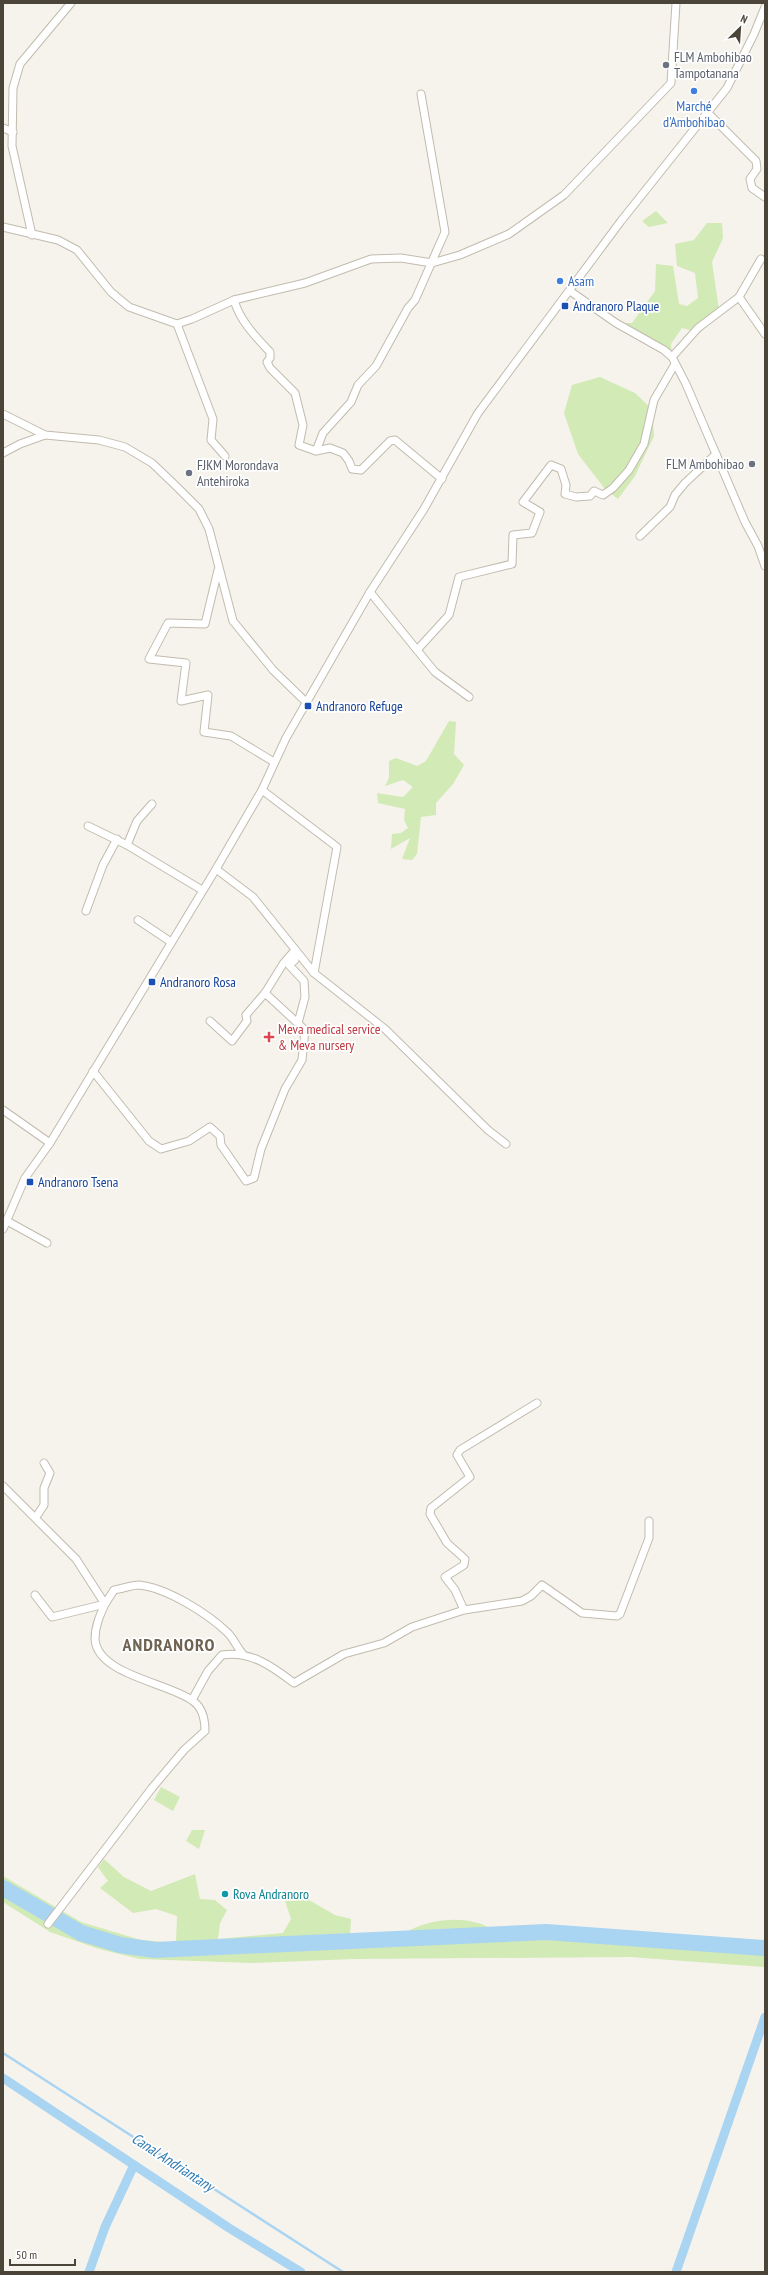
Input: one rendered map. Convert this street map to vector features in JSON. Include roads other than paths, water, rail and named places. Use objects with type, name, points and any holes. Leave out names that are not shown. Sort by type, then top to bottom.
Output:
[{"type":"street","points":[[32,235],[12,146],[13,88],[20,64],[71,3]]},
{"type":"street","points":[[3,227],[58,240],[77,250],[111,292],[129,307],[176,324],[192,319],[234,300],[304,283],[371,259],[401,258],[432,263],[460,255],[509,234],[564,195],[642,113],[665,92],[671,83],[676,3]]},
{"type":"street","points":[[3,1229],[25,1178],[50,1143],[92,1071],[216,869],[262,790],[274,762],[370,592],[424,510],[478,414],[626,215],[727,88],[739,66],[765,7]]},
{"type":"street","points":[[316,450],[323,433],[351,402],[358,385],[376,366],[384,354],[408,308],[415,300],[445,232],[439,189],[421,94]]},
{"type":"street","points":[[708,113],[756,161],[757,169],[750,179],[752,188],[765,197]]},
{"type":"street","points":[[3,128],[12,132]]},
{"type":"street","points":[[417,650],[449,615],[460,577],[512,564],[513,535],[532,533],[540,512],[523,502],[551,465],[561,469],[566,485],[565,494],[576,497],[590,496],[594,491],[603,495],[613,488],[630,470],[644,444],[654,400],[674,361],[698,328],[739,297],[761,259]]},
{"type":"street","points":[[570,291],[616,323],[664,350],[674,361],[745,522],[758,546],[765,566]]},
{"type":"street","points":[[739,297],[765,334]]},
{"type":"street","points":[[234,300],[236,309],[248,329],[270,352],[270,358],[267,362],[270,368],[295,393],[303,425],[299,445],[316,450],[330,448],[343,454],[349,461],[352,469],[361,470],[390,441],[395,440],[442,479]]},
{"type":"street","points":[[176,324],[213,419],[211,440],[225,456]]},
{"type":"street","points":[[3,414],[45,435],[99,440],[125,447],[152,463],[199,509],[209,529],[218,569],[233,621],[272,670],[307,703]]},
{"type":"street","points":[[3,453],[20,444],[45,435]]},
{"type":"street","points":[[640,536],[670,507],[675,495],[685,482],[716,454]]},
{"type":"street","points":[[218,569],[205,624],[168,623],[149,659],[186,663],[181,701],[208,695],[204,732],[231,736],[274,762]]},
{"type":"street","points":[[370,592],[435,672],[469,697]]},
{"type":"street","points":[[262,790],[337,847],[314,973]]},
{"type":"street","points":[[127,845],[137,821],[152,804]]},
{"type":"street","points":[[88,826],[117,839],[202,890]]},
{"type":"street","points":[[86,912],[103,865],[117,839]]},
{"type":"street","points":[[216,869],[253,897],[314,973],[385,1029],[488,1130],[506,1144]]},
{"type":"street","points":[[138,920],[171,942]]},
{"type":"street","points":[[210,1021],[232,1040],[247,1021],[246,1015],[265,993],[283,964],[295,950]]},
{"type":"street","points":[[295,950],[295,960],[289,965],[304,981],[305,997],[298,1023]]},
{"type":"street","points":[[92,1071],[149,1141],[161,1149],[189,1141],[210,1127],[220,1136],[221,1145],[246,1181],[254,1178],[261,1149],[285,1089],[302,1060],[305,1030],[265,993]]},
{"type":"street","points":[[3,1110],[50,1143]]},
{"type":"street","points":[[7,1221],[48,1243]]},
{"type":"street","points":[[464,1610],[455,1590],[446,1576],[464,1565],[465,1559],[444,1537],[430,1514],[432,1508],[470,1477],[457,1455],[460,1450],[537,1403]]},
{"type":"street","points":[[36,1517],[44,1505],[44,1488],[50,1474],[44,1463]]},
{"type":"street","points":[[3,1486],[36,1517],[76,1559],[104,1604]]},
{"type":"street","points":[[192,1700],[208,1671],[222,1654],[242,1653],[273,1667],[294,1683],[344,1654],[384,1643],[412,1627],[464,1610],[522,1601],[531,1596],[542,1585],[582,1613],[617,1616],[620,1614],[649,1538],[649,1521]]},
{"type":"street","points":[[48,1924],[152,1788],[184,1750],[205,1731],[205,1720],[201,1711],[192,1700],[124,1671],[102,1657],[95,1640],[97,1621],[104,1604],[114,1590],[137,1585],[157,1589],[187,1604],[218,1625],[228,1633],[242,1653]]},
{"type":"street","points":[[35,1595],[52,1618],[104,1604]]},
{"type":"waterway","points":[[3,1888],[81,1933],[120,1945],[155,1950],[546,1932],[765,1948]]},
{"type":"waterway","points":[[676,2272],[765,2017]]},
{"type":"waterway","name":"Canal Andriantany","points":[[3,2053],[343,2272]]},
{"type":"waterway","points":[[3,2078],[229,2228],[301,2272]]},
{"type":"waterway","points":[[89,2272],[105,2227],[134,2165]]},
{"type":"place","name":"FLM Ambohibao Tampotanana","points":[[666,65]]},
{"type":"place","name":"Marché d'Ambohibao","points":[[694,91]]},
{"type":"place","name":"Asam","points":[[560,281]]},
{"type":"place","name":"Andranoro Plaque","points":[[565,306]]},
{"type":"place","name":"FLM Ambohibao","points":[[752,464]]},
{"type":"place","name":"FJKM Morondava Antehiroka","points":[[189,473]]},
{"type":"place","name":"Andranoro Refuge","points":[[308,706]]},
{"type":"place","name":"Andranoro Rosa","points":[[152,982]]},
{"type":"place","name":"Meva medical service & Meva nursery","points":[[269,1037]]},
{"type":"place","name":"Andranoro Tsena","points":[[30,1182]]},
{"type":"place","name":"Rova Andranoro","points":[[225,1894]]},
{"type":"district","name":"ANDRANORO","points":[[169,1644]]}]
